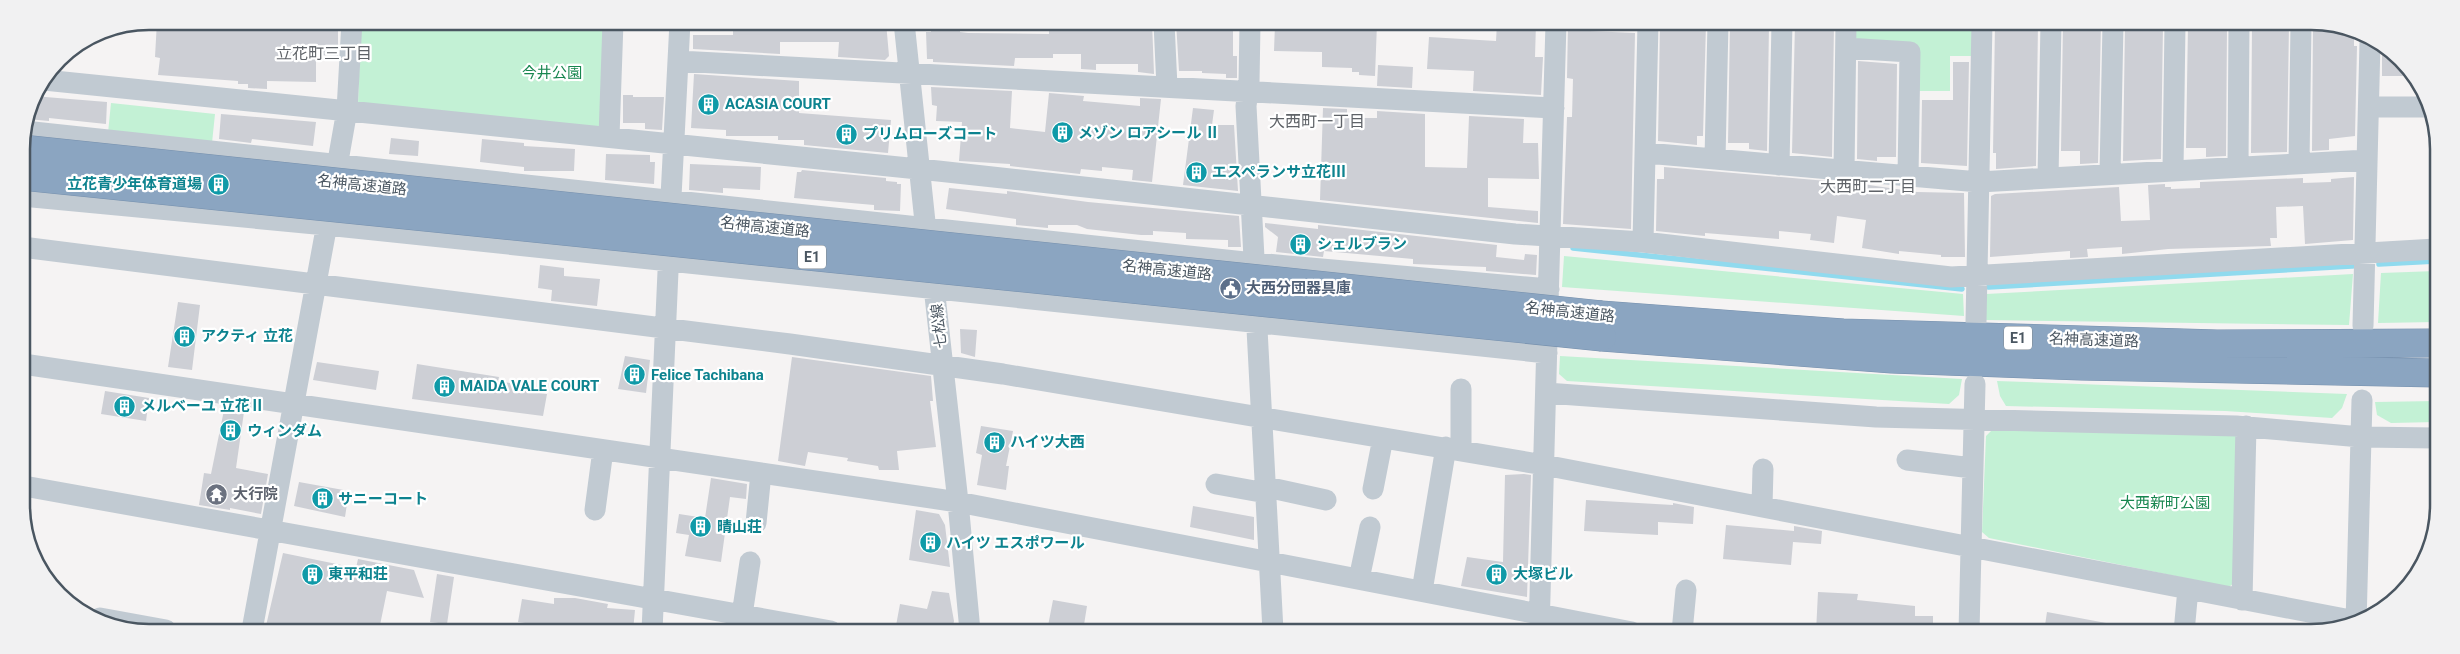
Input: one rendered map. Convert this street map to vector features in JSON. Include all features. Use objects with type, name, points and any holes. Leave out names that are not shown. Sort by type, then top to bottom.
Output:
[{"type":"highway","name":"名神高速道路","points":[[30,150],[1892,359],[2081,366],[2430,373]]},
{"type":"highway","name":"名神高速道路","points":[[30,177],[1601,326],[2217,344],[2430,343]]},
{"type":"street","points":[[253,624],[347,110],[352,30]]},
{"type":"street","points":[[609,137],[613,30]]},
{"type":"street","points":[[652,624],[680,30]]},
{"type":"street","name":"七松線","points":[[905,30],[925,227],[935,290],[969,624]]},
{"type":"street","points":[[1164,30],[1167,87]]},
{"type":"street","points":[[1250,30],[1246,106],[1273,624]]},
{"type":"street","points":[[30,365],[958,502],[1422,591],[1540,623],[1556,30]]},
{"type":"street","points":[[1643,242],[1648,30]]},
{"type":"street","points":[[1715,159],[1718,30]]},
{"type":"street","points":[[1778,165],[1782,30]]},
{"type":"street","points":[[1844,171],[1846,30]]},
{"type":"street","points":[[1976,322],[1982,30]]},
{"type":"street","points":[[2048,178],[2051,30]]},
{"type":"street","points":[[2110,174],[2113,30]]},
{"type":"street","points":[[2173,170],[2175,30]]},
{"type":"street","points":[[2238,166],[2239,30]]},
{"type":"street","points":[[2299,164],[2301,30]]},
{"type":"street","points":[[2363,326],[2370,45]]},
{"type":"street","points":[[1846,48],[1910,52],[1908,177]]},
{"type":"street","points":[[678,61],[1554,108]]},
{"type":"street","points":[[52,81],[609,137],[1515,234],[1643,242],[1951,277],[2430,248]]},
{"type":"street","points":[[2369,106],[2422,107]]},
{"type":"street","points":[[31,132],[1254,263],[1549,290]]},
{"type":"street","points":[[1646,152],[1979,182],[2368,160]]},
{"type":"street","points":[[30,197],[326,225],[1547,353]]},
{"type":"street","points":[[30,248],[943,365],[1383,438],[1454,448],[1971,546],[2342,620]]},
{"type":"street","points":[[1969,624],[1974,384]]},
{"type":"street","points":[[1422,591],[1454,448],[1461,389]]},
{"type":"street","points":[[1546,393],[1876,417],[2246,426],[2361,437],[2430,438]]},
{"type":"street","points":[[2358,614],[2362,400]]},
{"type":"street","points":[[2242,600],[2246,426]]},
{"type":"street","points":[[1373,489],[1383,438]]},
{"type":"street","points":[[595,510],[603,450]]},
{"type":"street","points":[[1908,460],[1972,468]]},
{"type":"street","points":[[1762,506],[1763,469]]},
{"type":"street","points":[[756,523],[761,473]]},
{"type":"street","points":[[1216,484],[1326,500]]},
{"type":"street","points":[[30,487],[792,624]]},
{"type":"street","points":[[1359,579],[1370,527]]},
{"type":"street","points":[[742,615],[750,562]]},
{"type":"street","points":[[2185,624],[2188,588]]},
{"type":"street","points":[[1683,624],[1686,590]]},
{"type":"green space","name":"今井公園","points":[[361,30],[605,30],[603,129],[358,104]]},
{"type":"green space","points":[[1854,30],[1973,30],[1972,56],[1950,56],[1950,91],[1918,91],[1918,47],[1856,40]]},
{"type":"green space","points":[[111,103],[215,114],[212,143],[108,133]]},
{"type":"green space","points":[[1564,256],[1963,294],[1964,316],[1562,287]]},
{"type":"green space","points":[[2430,271],[2430,322],[2378,323],[2381,273]]},
{"type":"green space","points":[[2353,274],[2349,325],[1986,320],[1986,294]]},
{"type":"green space","points":[[1560,356],[1962,379],[1959,395],[1949,404],[1567,381],[1559,374]]},
{"type":"green space","points":[[1997,381],[2347,394],[2342,408],[2332,418],[2225,411],[2006,406],[2000,396]]},
{"type":"green space","points":[[2430,401],[2430,422],[2391,423],[2377,415],[2375,402]]},
{"type":"green space","name":"大西新町公園","points":[[1993,429],[2234,434],[2240,441],[2235,582],[2229,587],[1989,538],[1982,532],[1986,436]]},
{"type":"building","points":[[156,30],[338,30],[338,56],[316,55],[316,82],[267,81],[267,89],[248,88],[248,84],[238,84],[238,81],[158,75],[160,58],[155,57]]},
{"type":"building","points":[[733,30],[887,30],[889,56],[885,60],[838,57],[839,42],[780,42],[780,54],[693,49],[693,35],[733,35]]},
{"type":"building","points":[[931,30],[960,30],[960,32],[968,33],[1049,34],[1049,30],[1152,30],[1154,74],[1138,72],[1138,64],[1096,64],[1096,70],[1081,69],[1081,54],[1053,54],[1053,58],[1015,58],[1014,66],[933,62],[933,59],[927,59],[926,32],[931,32]]},
{"type":"building","points":[[1176,30],[1233,30],[1233,56],[1237,56],[1237,78],[1226,78],[1226,74],[1202,73],[1202,71],[1179,71]]},
{"type":"building","points":[[1275,30],[1377,30],[1375,76],[1359,75],[1359,72],[1352,72],[1352,68],[1322,67],[1322,52],[1274,51]]},
{"type":"building","points":[[1497,30],[1536,30],[1535,57],[1543,57],[1541,95],[1473,91],[1474,71],[1427,69],[1429,37],[1496,41]]},
{"type":"building","points":[[1568,30],[1635,33],[1631,229],[1563,224],[1567,117],[1572,117],[1573,79],[1567,78]]},
{"type":"building","points":[[1660,30],[1706,30],[1703,136],[1697,136],[1697,145],[1658,141]]},
{"type":"building","points":[[1730,30],[1769,30],[1767,151],[1749,149],[1749,143],[1728,143]]},
{"type":"building","points":[[1795,30],[1834,30],[1832,157],[1792,153]]},
{"type":"building","points":[[1995,30],[2038,30],[2036,166],[1996,169],[1996,153],[1993,153]]},
{"type":"building","points":[[2063,30],[2101,30],[2098,163],[2080,164],[2080,151],[2061,151]]},
{"type":"building","points":[[2125,30],[2163,30],[2161,159],[2123,161]]},
{"type":"building","points":[[2188,30],[2227,30],[2226,156],[2206,157],[2206,148],[2186,148]]},
{"type":"building","points":[[2252,30],[2289,30],[2287,152],[2251,153]]},
{"type":"building","points":[[2313,30],[2319,30],[2354,38],[2354,46],[2357,46],[2355,136],[2329,139],[2329,150],[2312,151]]},
{"type":"building","points":[[2382,54],[2405,76],[2382,76]]},
{"type":"building","points":[[1858,61],[1897,64],[1896,157],[1877,157],[1877,161],[1857,159]]},
{"type":"building","points":[[1953,62],[1969,62],[1967,166],[1921,163],[1922,100],[1953,100]]},
{"type":"building","points":[[1378,65],[1413,67],[1412,88],[1377,86]]},
{"type":"building","points":[[694,74],[799,81],[799,113],[891,120],[888,153],[804,145],[804,140],[778,140],[778,136],[726,136],[726,130],[691,128]]},
{"type":"building","points":[[931,87],[1012,91],[1010,128],[1045,132],[1049,93],[1084,96],[1083,101],[1140,106],[1140,98],[1161,99],[1152,182],[1132,180],[1133,170],[1102,167],[1102,171],[1081,169],[1080,174],[1010,166],[1010,164],[959,161],[962,122],[936,121],[937,106],[932,105]]},
{"type":"building","points":[[623,95],[633,95],[633,97],[664,97],[662,130],[645,129],[645,123],[623,123]]},
{"type":"building","points":[[42,97],[107,102],[106,124],[49,118],[49,121],[34,120]]},
{"type":"building","points":[[1193,108],[1214,110],[1212,125],[1234,125],[1238,191],[1183,185]]},
{"type":"building","points":[[1323,108],[1347,109],[1347,118],[1377,118],[1377,111],[1425,114],[1425,167],[1467,168],[1469,116],[1524,119],[1523,143],[1538,143],[1539,179],[1488,178],[1488,207],[1538,211],[1538,223],[1320,200]]},
{"type":"building","points":[[221,114],[316,122],[313,146],[252,139],[251,143],[219,139]]},
{"type":"building","points":[[391,138],[419,141],[418,156],[389,154]]},
{"type":"building","points":[[482,139],[524,143],[524,146],[575,149],[574,171],[524,171],[524,167],[480,162]]},
{"type":"building","points":[[606,154],[650,155],[650,162],[655,162],[654,184],[605,180]]},
{"type":"building","points":[[690,164],[761,167],[760,190],[723,188],[723,193],[689,190]]},
{"type":"building","points":[[1664,167],[1862,184],[1917,192],[1964,193],[1965,257],[1941,257],[1941,255],[1899,251],[1899,254],[1862,248],[1866,220],[1837,216],[1834,243],[1810,240],[1811,234],[1779,231],[1779,239],[1705,233],[1705,236],[1656,231],[1657,179],[1664,179]]},
{"type":"building","points":[[802,170],[886,178],[886,181],[897,182],[897,184],[901,184],[900,211],[874,210],[874,205],[794,198],[797,172]]},
{"type":"building","points":[[2354,177],[2353,240],[2305,244],[2303,206],[2276,207],[2277,238],[2270,238],[2271,246],[2168,249],[2122,254],[2122,247],[2087,249],[2088,257],[2070,258],[2070,251],[1990,257],[1991,196],[1995,194],[2119,187],[2121,221],[2150,220],[2148,185],[2165,184],[2165,187],[2171,187],[2171,189],[2200,188],[2200,182],[2303,178],[2303,183],[2331,182],[2331,179]]},
{"type":"building","points":[[949,188],[1007,194],[1007,191],[1088,202],[1239,216],[1241,247],[1228,247],[1228,240],[1186,239],[1186,233],[1153,231],[1153,235],[1141,235],[1087,229],[1077,225],[1048,225],[1048,228],[1016,225],[1016,219],[946,209]]},
{"type":"building","points":[[1265,223],[1318,229],[1318,225],[1497,245],[1496,257],[1524,260],[1525,254],[1537,255],[1536,275],[1486,271],[1486,267],[1413,264],[1413,259],[1324,251],[1323,257],[1276,252],[1278,237],[1265,227]]},
{"type":"building","points":[[540,265],[564,268],[564,276],[600,279],[597,306],[551,301],[552,290],[538,288]]},
{"type":"building","name":"アクティ 立花","points":[[178,302],[200,305],[192,370],[168,367]]},
{"type":"building","points":[[960,329],[977,330],[975,357],[961,353]]},
{"type":"building","name":"Felice Tachibana","points":[[625,356],[650,360],[646,393],[618,389]]},
{"type":"building","points":[[792,357],[931,376],[933,401],[930,401],[936,447],[897,451],[899,470],[879,470],[878,466],[847,461],[848,458],[808,452],[805,466],[778,461]]},
{"type":"building","points":[[317,362],[379,371],[376,390],[313,380]]},
{"type":"building","points":[[417,364],[499,377],[498,381],[541,388],[540,393],[547,394],[543,416],[412,399]]},
{"type":"building","name":"メルベーユ 立花Ⅱ","points":[[105,391],[149,398],[146,421],[101,414]]},
{"type":"building","points":[[224,410],[244,412],[236,468],[268,474],[261,514],[199,505],[204,473],[211,474]]},
{"type":"building","points":[[981,426],[1013,431],[1006,466],[1009,466],[1006,490],[977,485],[982,455],[976,453]]},
{"type":"building","points":[[1505,475],[1531,475],[1527,597],[1461,586],[1467,557],[1503,562]]},
{"type":"building","points":[[711,478],[747,484],[746,499],[730,497],[721,562],[685,556],[689,535],[676,533],[679,514],[705,518]]},
{"type":"building","name":"サニーコート","points":[[299,482],[349,491],[345,517],[294,506]]},
{"type":"building","points":[[1586,500],[1673,505],[1673,503],[1694,507],[1693,524],[1658,522],[1658,535],[1584,531]]},
{"type":"building","points":[[1193,506],[1254,517],[1254,540],[1190,527]]},
{"type":"building","name":"ハイツ エスポワール","points":[[916,510],[939,514],[945,525],[950,567],[909,560]]},
{"type":"building","points":[[1726,525],[1794,531],[1794,526],[1822,531],[1821,544],[1793,542],[1791,565],[1723,559]]},
{"type":"building","points":[[283,553],[356,568],[358,559],[414,570],[424,598],[387,591],[380,624],[266,624]]},
{"type":"building","points":[[437,574],[454,577],[447,624],[430,622]]},
{"type":"building","points":[[932,591],[949,593],[953,624],[896,624],[900,604],[927,609]]},
{"type":"building","points":[[1818,592],[1858,594],[1857,600],[1915,606],[1915,616],[1933,616],[1933,624],[1816,624]]},
{"type":"building","points":[[554,598],[575,598],[608,604],[607,608],[635,610],[634,624],[532,624],[518,622],[522,599],[554,604]]},
{"type":"building","points":[[1053,600],[1087,606],[1084,624],[1048,624]]},
{"type":"building","points":[[2047,612],[2112,624],[2045,624]]},
{"type":"waterway","points":[[1573,248],[1962,289]]},
{"type":"waterway","points":[[2379,264],[2430,261]]},
{"type":"waterway","points":[[1989,287],[2352,266]]},
{"type":"place","name":"ACASIA COURT","points":[[709,104]]},
{"type":"place","name":"メゾン ロアシール Ⅱ","points":[[1062,133]]},
{"type":"place","name":"プリムローズコート","points":[[847,134]]},
{"type":"place","name":"エスペランサ立花Ⅲ","points":[[1196,172]]},
{"type":"place","name":"立花青少年体育道場","points":[[218,184]]},
{"type":"place","name":"シェルブラン","points":[[1301,244]]},
{"type":"place","name":"大西分団器具庫","points":[[1230,288]]},
{"type":"place","name":"アクティ 立花","points":[[185,336]]},
{"type":"place","name":"Felice Tachibana","points":[[635,375]]},
{"type":"place","name":"MAIDA VALE COURT","points":[[444,386]]},
{"type":"place","name":"メルベーユ 立花Ⅱ","points":[[125,406]]},
{"type":"place","name":"ウィンダム","points":[[231,431]]},
{"type":"place","name":"ハイツ大西","points":[[994,442]]},
{"type":"place","name":"大行院","points":[[217,494]]},
{"type":"place","name":"サニーコート","points":[[322,499]]},
{"type":"place","name":"晴山荘","points":[[701,527]]},
{"type":"place","name":"ハイツ エスポワール","points":[[930,543]]},
{"type":"place","name":"東平和荘","points":[[312,574]]},
{"type":"place","name":"大塚ビル","points":[[1497,574]]},
{"type":"district","name":"立花町三丁目","points":[[324,53]]},
{"type":"district","name":"大西町一丁目","points":[[1317,121]]},
{"type":"district","name":"大西町二丁目","points":[[1868,186]]}]
